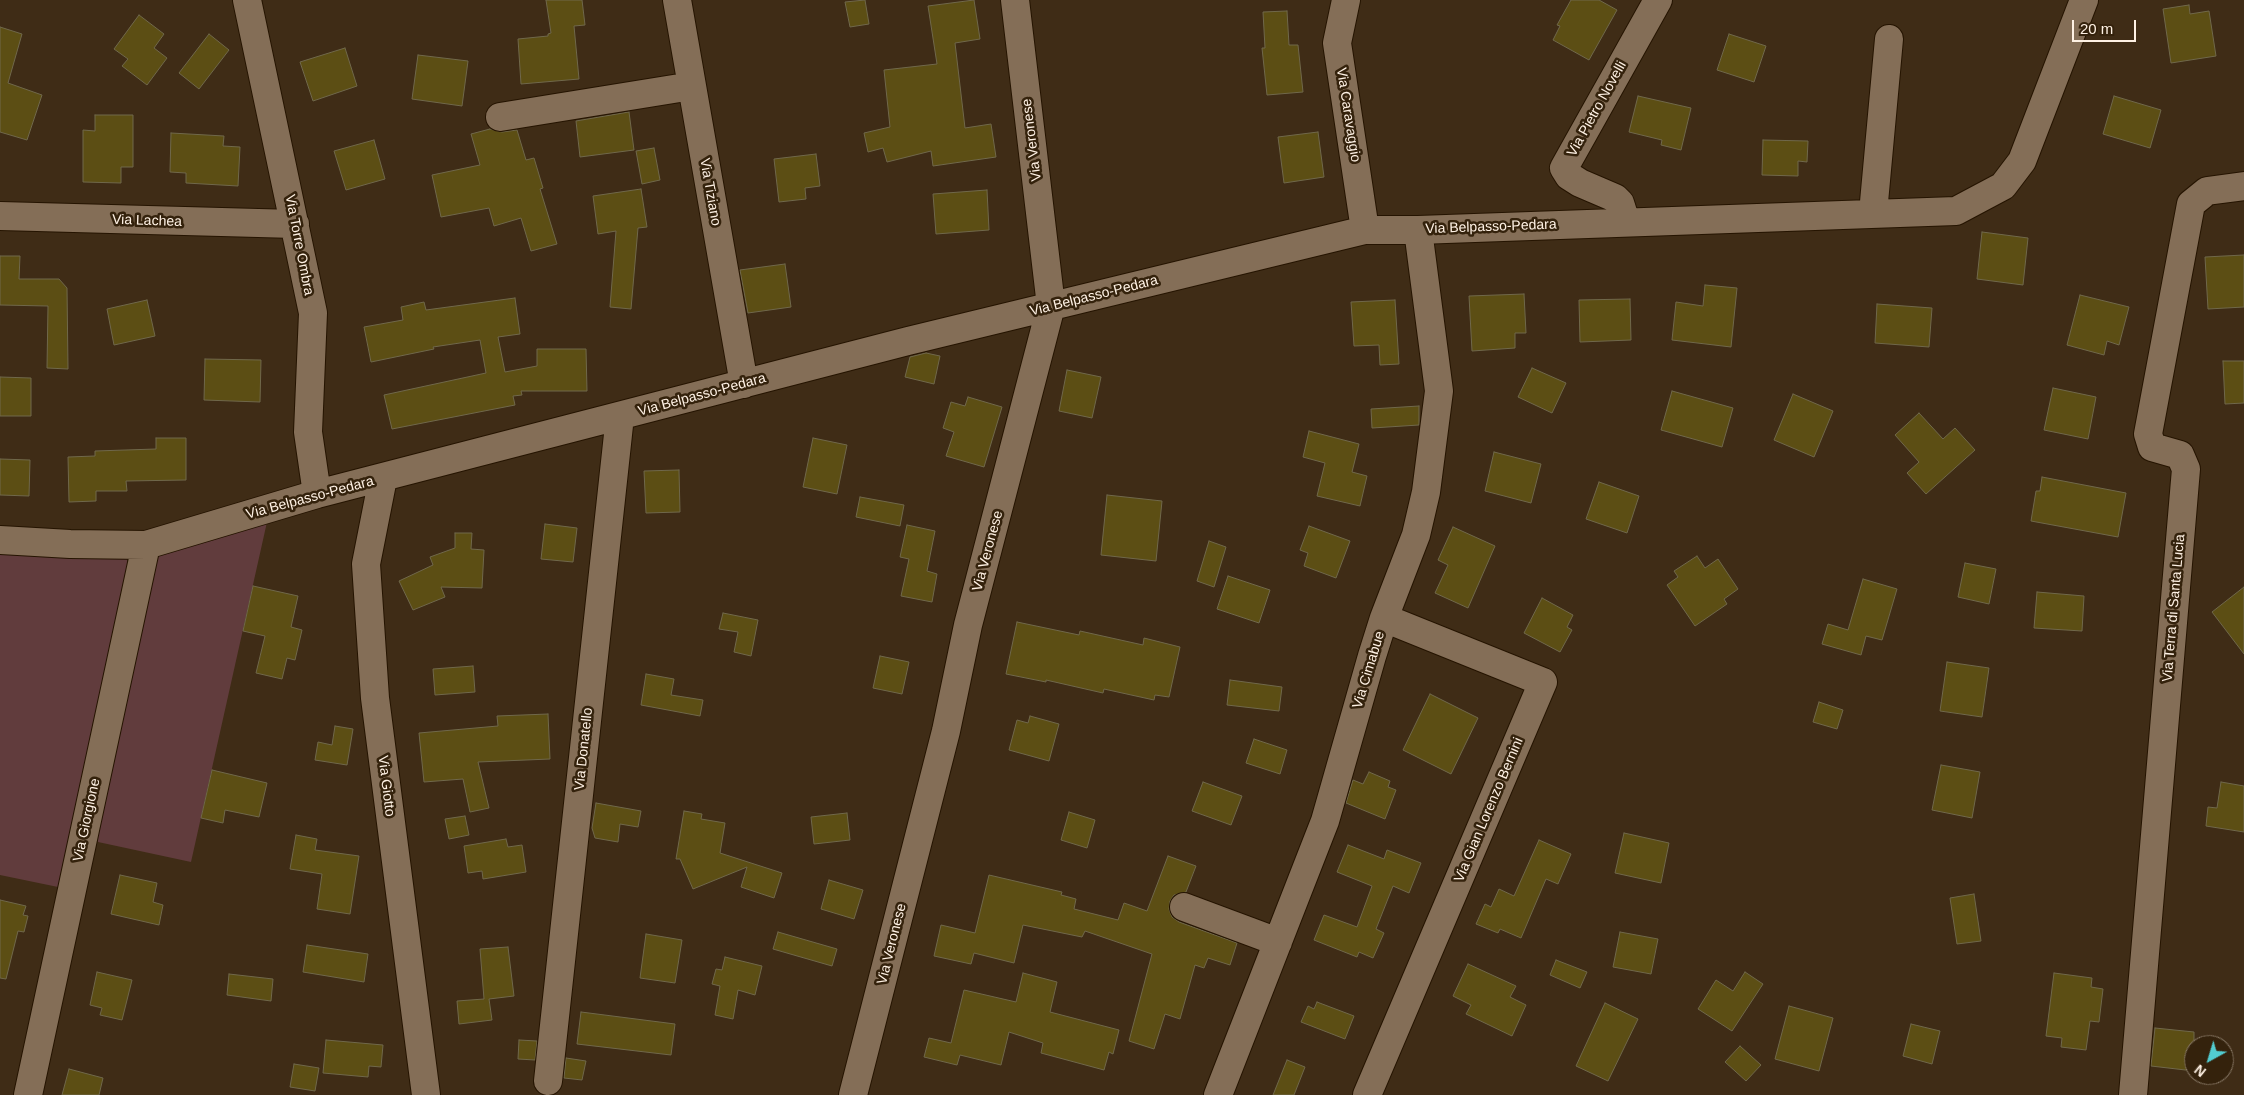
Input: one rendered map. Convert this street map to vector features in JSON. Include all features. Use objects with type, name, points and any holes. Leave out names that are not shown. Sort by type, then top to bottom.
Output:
[{"type":"street","name":"Via Torre Ombra","points":[[248,0],[313,313],[308,432],[317,494]]},
{"type":"street","name":"Via Tiziano","points":[[677,0],[744,384]]},
{"type":"street","name":"Via Veronese","points":[[853,1095],[946,731],[968,625],[1051,306],[1015,0]]},
{"type":"street","name":"Via Caravaggio","points":[[1346,0],[1338,43],[1365,230]]},
{"type":"street","name":"Via Pietro Novelli","points":[[1626,222],[1620,203],[1615,198],[1569,176],[1564,168],[1658,0]]},
{"type":"street","name":"Via Belpasso-Pedara","points":[[0,540],[70,544],[146,545],[317,494],[1051,306],[1365,230],[1418,230],[1956,211],[2003,186],[2022,161],[2084,0]]},
{"type":"street","points":[[1873,213],[1888,39]]},
{"type":"street","points":[[500,117],[692,86]]},
{"type":"street","name":"Via Terra di Santa Lucia","points":[[2133,1095],[2186,469],[2180,455],[2152,447],[2148,434],[2191,204],[2207,191],[2244,186]]},
{"type":"street","name":"Via Lachea","points":[[0,216],[295,224]]},
{"type":"street","name":"Via Cimabue","points":[[1218,1095],[1325,821],[1384,618],[1418,526],[1432,453],[1439,391],[1418,230]]},
{"type":"street","name":"Via Donatello","points":[[548,1081],[620,416]]},
{"type":"street","name":"Via Giotto","points":[[383,478],[366,564],[374,698],[426,1095]]},
{"type":"street","name":"Via Giorgione","points":[[28,1095],[146,545]]},
{"type":"street","name":"Via Gian Lorenzo Bernini","points":[[1367,1095],[1544,682],[1384,618]]},
{"type":"street","points":[[1184,906],[1278,942]]},
{"type":"shaded area","points":[[267,522],[191,862],[98,842],[98,826],[154,561],[164,549]]},
{"type":"shaded area","points":[[0,548],[126,556],[130,572],[64,884],[58,887],[0,875]]},
{"type":"building","points":[[546,0],[582,0],[585,25],[574,26],[579,79],[521,84],[518,39],[548,36],[551,33]]},
{"type":"building","points":[[865,0],[869,24],[850,27],[845,2]]},
{"type":"building","points":[[974,0],[980,39],[955,43],[965,128],[991,124],[996,157],[933,166],[931,151],[887,162],[883,148],[868,152],[864,133],[890,127],[884,70],[937,64],[928,6]]},
{"type":"building","points":[[1571,0],[1599,0],[1617,10],[1589,60],[1553,40],[1560,26],[1557,25]]},
{"type":"building","points":[[2189,5],[2190,14],[2209,11],[2216,56],[2171,63],[2163,9]]},
{"type":"building","points":[[1287,11],[1289,45],[1298,45],[1303,92],[1267,95],[1262,48],[1265,48],[1263,12]]},
{"type":"building","points":[[139,15],[164,34],[154,48],[167,58],[147,85],[122,66],[128,59],[114,49]]},
{"type":"building","points":[[0,27],[22,34],[8,83],[42,95],[27,140],[0,132]]},
{"type":"building","points":[[209,34],[229,50],[199,89],[179,73]]},
{"type":"building","points":[[1729,34],[1766,46],[1754,82],[1717,70]]},
{"type":"building","points":[[345,48],[357,86],[313,101],[300,62]]},
{"type":"building","points":[[418,55],[468,61],[462,106],[412,99]]},
{"type":"building","points":[[1638,96],[1691,108],[1681,150],[1661,145],[1662,140],[1629,132]]},
{"type":"building","points":[[2114,96],[2161,110],[2150,148],[2103,134]]},
{"type":"building","points":[[629,112],[634,150],[580,157],[576,121]]},
{"type":"building","points":[[95,115],[133,115],[133,167],[121,167],[121,183],[83,182],[83,130],[95,131]]},
{"type":"building","points":[[490,129],[502,132],[517,130],[526,160],[534,158],[543,188],[540,189],[557,244],[531,251],[521,218],[494,226],[489,208],[441,217],[432,175],[480,165],[471,134]]},
{"type":"building","points":[[1318,132],[1324,177],[1284,183],[1278,137]]},
{"type":"building","points":[[171,133],[224,136],[223,146],[240,147],[238,186],[186,183],[186,173],[170,172]]},
{"type":"building","points":[[374,140],[385,179],[346,190],[334,151]]},
{"type":"building","points":[[1763,140],[1808,141],[1807,162],[1798,161],[1798,176],[1762,175]]},
{"type":"building","points":[[654,148],[660,180],[642,184],[636,151]]},
{"type":"building","points":[[816,154],[820,186],[805,188],[806,199],[779,202],[774,159]]},
{"type":"building","points":[[641,189],[647,227],[638,228],[631,309],[610,307],[616,231],[598,234],[593,196]]},
{"type":"building","points":[[987,190],[989,230],[936,234],[933,194]]},
{"type":"building","points":[[1982,232],[2028,238],[2023,285],[1977,279]]},
{"type":"building","points":[[2244,255],[2244,307],[2208,309],[2205,257]]},
{"type":"building","points":[[0,256],[20,256],[19,279],[59,279],[67,288],[68,369],[47,368],[48,306],[0,305]]},
{"type":"building","points":[[785,264],[791,307],[748,313],[740,270]]},
{"type":"building","points":[[1705,285],[1737,288],[1731,347],[1672,340],[1676,302],[1703,306]]},
{"type":"building","points":[[1524,294],[1526,333],[1515,333],[1515,348],[1472,351],[1469,296]]},
{"type":"building","points":[[2080,295],[2129,307],[2119,345],[2107,341],[2104,355],[2067,345]]},
{"type":"building","points":[[515,298],[520,334],[498,337],[505,372],[537,366],[537,349],[586,349],[587,391],[521,391],[522,395],[513,396],[515,405],[392,429],[384,395],[486,373],[480,340],[433,347],[434,349],[371,362],[364,327],[403,320],[401,307],[424,302],[426,310]]},
{"type":"building","points":[[1630,299],[1631,340],[1580,342],[1579,300]]},
{"type":"building","points":[[147,300],[155,336],[114,345],[107,309]]},
{"type":"building","points":[[1395,300],[1399,364],[1380,365],[1379,345],[1354,346],[1351,302]]},
{"type":"building","points":[[1877,304],[1932,308],[1929,347],[1875,343]]},
{"type":"building","points":[[926,353],[940,356],[934,384],[905,377],[910,357]]},
{"type":"building","points":[[205,359],[261,360],[260,402],[204,400]]},
{"type":"building","points":[[2223,361],[2244,361],[2244,403],[2225,404]]},
{"type":"building","points":[[1532,368],[1566,383],[1552,413],[1518,397]]},
{"type":"building","points":[[1067,370],[1101,377],[1092,418],[1059,411]]},
{"type":"building","points":[[0,377],[31,378],[31,416],[0,416]]},
{"type":"building","points":[[2053,388],[2096,397],[2088,439],[2044,430]]},
{"type":"building","points":[[1672,391],[1733,408],[1722,447],[1661,430]]},
{"type":"building","points":[[1793,394],[1833,411],[1814,457],[1774,440]]},
{"type":"building","points":[[968,397],[1002,407],[984,467],[946,456],[954,432],[943,428],[951,402],[965,406]]},
{"type":"building","points":[[1419,406],[1419,425],[1372,428],[1371,409]]},
{"type":"building","points":[[1919,413],[1943,439],[1955,428],[1975,450],[1926,494],[1907,473],[1919,462],[1895,435]]},
{"type":"building","points":[[1309,431],[1359,444],[1352,472],[1367,476],[1360,506],[1317,496],[1325,463],[1303,457]]},
{"type":"building","points":[[156,438],[186,438],[186,480],[126,481],[127,491],[96,491],[96,501],[69,502],[68,457],[95,456],[95,451],[156,449]]},
{"type":"building","points":[[813,438],[847,445],[837,494],[803,487]]},
{"type":"building","points":[[1494,452],[1541,464],[1531,503],[1485,491]]},
{"type":"building","points":[[0,459],[30,460],[29,496],[0,495]]},
{"type":"building","points":[[679,470],[680,512],[646,513],[644,471]]},
{"type":"building","points":[[2042,477],[2126,493],[2118,537],[2031,521],[2036,491],[2040,491]]},
{"type":"building","points":[[1599,482],[1639,496],[1627,533],[1586,519]]},
{"type":"building","points":[[1107,495],[1162,501],[1156,561],[1101,555]]},
{"type":"building","points":[[860,497],[904,505],[900,526],[856,517]]},
{"type":"building","points":[[545,524],[577,528],[573,562],[541,559]]},
{"type":"building","points":[[907,525],[935,531],[927,571],[937,574],[932,602],[901,596],[909,559],[900,557]]},
{"type":"building","points":[[1309,526],[1350,541],[1336,578],[1304,566],[1308,553],[1300,550]]},
{"type":"building","points":[[1453,527],[1495,546],[1468,608],[1435,593],[1448,565],[1438,560]]},
{"type":"building","points":[[455,533],[472,533],[471,549],[484,550],[482,588],[441,587],[445,597],[413,610],[399,581],[433,565],[430,557],[455,548]]},
{"type":"building","points":[[1209,541],[1226,547],[1214,587],[1197,581]]},
{"type":"building","points":[[1697,556],[1705,568],[1718,559],[1738,589],[1724,599],[1727,604],[1695,626],[1667,585],[1678,577],[1674,571]]},
{"type":"building","points":[[1965,563],[1996,569],[1989,604],[1958,597]]},
{"type":"building","points":[[1228,576],[1270,590],[1259,623],[1217,609]]},
{"type":"building","points":[[1863,579],[1897,589],[1882,640],[1866,636],[1861,655],[1822,644],[1828,624],[1848,630]]},
{"type":"building","points":[[253,586],[298,596],[291,627],[302,630],[295,660],[287,658],[282,679],[256,673],[265,636],[243,631]]},
{"type":"building","points":[[2244,587],[2244,654],[2212,612]]},
{"type":"building","points":[[2037,592],[2084,596],[2082,631],[2034,628]]},
{"type":"building","points":[[1542,598],[1573,615],[1567,627],[1572,630],[1560,652],[1524,633]]},
{"type":"building","points":[[723,613],[758,620],[751,656],[734,652],[738,632],[719,629]]},
{"type":"building","points":[[1017,622],[1079,635],[1080,631],[1143,645],[1144,638],[1180,647],[1169,697],[1155,695],[1154,700],[1104,689],[1103,693],[1046,680],[1046,682],[1006,674]]},
{"type":"building","points":[[880,656],[909,662],[902,694],[873,688]]},
{"type":"building","points":[[1947,662],[1989,668],[1982,717],[1940,711]]},
{"type":"building","points":[[473,666],[475,692],[435,695],[433,669]]},
{"type":"building","points":[[646,674],[674,679],[671,695],[703,700],[700,716],[641,705]]},
{"type":"building","points":[[1230,680],[1282,687],[1279,711],[1227,705]]},
{"type":"building","points":[[1430,694],[1478,718],[1451,774],[1403,750]]},
{"type":"building","points":[[1819,702],[1843,710],[1837,729],[1813,722]]},
{"type":"building","points":[[548,714],[550,759],[478,762],[489,808],[470,812],[463,779],[424,782],[419,733],[498,726],[497,716]]},
{"type":"building","points":[[1030,716],[1059,724],[1049,761],[1009,750],[1017,720],[1028,723]]},
{"type":"building","points":[[335,726],[353,729],[347,765],[315,760],[318,742],[332,745]]},
{"type":"building","points":[[1254,739],[1287,750],[1280,774],[1246,763]]},
{"type":"building","points":[[1941,765],[1980,772],[1972,818],[1932,810]]},
{"type":"building","points":[[212,770],[267,783],[259,817],[225,810],[223,823],[201,818]]},
{"type":"building","points":[[1369,772],[1390,781],[1388,787],[1396,790],[1385,819],[1346,803],[1353,780],[1363,784]]},
{"type":"building","points":[[1203,782],[1242,796],[1231,825],[1192,811]]},
{"type":"building","points":[[2221,782],[2244,786],[2244,832],[2206,826],[2208,807],[2217,808]]},
{"type":"building","points":[[596,803],[641,811],[638,827],[620,824],[618,842],[595,838],[592,828]]},
{"type":"building","points":[[684,811],[702,814],[701,819],[725,823],[720,853],[782,873],[774,898],[741,887],[747,867],[693,889],[680,859],[676,859]]},
{"type":"building","points":[[1069,812],[1095,820],[1087,848],[1061,840]]},
{"type":"building","points":[[847,813],[850,840],[814,844],[811,817]]},
{"type":"building","points":[[465,816],[469,835],[449,839],[445,819]]},
{"type":"building","points":[[1624,833],[1669,843],[1661,883],[1615,873]]},
{"type":"building","points":[[296,835],[317,839],[315,850],[359,856],[350,914],[317,909],[322,874],[290,869]]},
{"type":"building","points":[[506,839],[508,847],[522,845],[526,872],[483,879],[482,871],[468,873],[464,846]]},
{"type":"building","points":[[1539,840],[1571,854],[1558,884],[1546,879],[1521,938],[1500,929],[1498,933],[1476,924],[1485,904],[1491,907],[1499,889],[1514,896]]},
{"type":"building","points":[[1348,845],[1384,859],[1387,850],[1421,863],[1409,893],[1393,886],[1376,929],[1384,933],[1373,958],[1359,952],[1357,957],[1314,940],[1324,915],[1357,927],[1372,886],[1337,872]]},
{"type":"building","points":[[1168,856],[1196,866],[1186,892],[1174,895],[1170,901],[1169,909],[1172,917],[1179,922],[1237,943],[1230,965],[1208,958],[1204,968],[1195,965],[1180,1019],[1165,1014],[1154,1049],[1129,1041],[1152,954],[1085,931],[1082,937],[1023,925],[1014,963],[974,953],[971,964],[934,956],[941,925],[975,933],[989,875],[1062,892],[1061,895],[1076,899],[1074,909],[1118,920],[1124,903],[1147,911]]},
{"type":"building","points":[[120,875],[157,883],[153,902],[163,905],[159,925],[111,914]]},
{"type":"building","points":[[829,880],[863,890],[854,919],[821,909]]},
{"type":"building","points":[[1974,894],[1981,941],[1957,944],[1950,898]]},
{"type":"building","points":[[0,900],[26,906],[23,915],[28,916],[24,932],[18,931],[6,979],[0,978]]},
{"type":"building","points":[[778,932],[837,949],[832,966],[773,949]]},
{"type":"building","points":[[1620,932],[1658,939],[1651,974],[1613,967]]},
{"type":"building","points":[[646,934],[682,940],[675,983],[640,978]]},
{"type":"building","points":[[307,945],[368,954],[364,982],[303,972]]},
{"type":"building","points":[[508,947],[514,996],[489,999],[492,1020],[459,1024],[457,1001],[484,999],[480,949]]},
{"type":"building","points":[[725,957],[762,966],[755,995],[738,990],[733,1019],[715,1015],[720,986],[712,984],[716,969],[722,970]]},
{"type":"building","points":[[1556,960],[1587,972],[1580,988],[1550,975]]},
{"type":"building","points":[[1468,964],[1516,986],[1510,997],[1526,1005],[1512,1036],[1466,1014],[1471,1005],[1453,996]]},
{"type":"building","points":[[97,972],[132,980],[122,1020],[100,1015],[102,1008],[90,1005]]},
{"type":"building","points":[[1745,972],[1763,984],[1732,1031],[1698,1009],[1716,980],[1733,991]]},
{"type":"building","points":[[1023,973],[1057,982],[1050,1012],[1119,1030],[1113,1054],[1109,1052],[1104,1070],[1041,1053],[1043,1043],[1009,1032],[1001,1065],[960,1055],[957,1065],[924,1057],[929,1038],[951,1043],[964,990],[1016,1002]]},
{"type":"building","points":[[2054,973],[2092,978],[2091,987],[2103,989],[2099,1022],[2090,1021],[2086,1050],[2061,1047],[2062,1038],[2046,1036]]},
{"type":"building","points":[[229,974],[273,979],[271,1001],[227,995]]},
{"type":"building","points":[[1317,1002],[1354,1016],[1345,1039],[1301,1022],[1308,1006],[1314,1009]]},
{"type":"building","points":[[1605,1003],[1638,1019],[1608,1081],[1576,1066]]},
{"type":"building","points":[[1789,1006],[1833,1018],[1819,1071],[1775,1059]]},
{"type":"building","points":[[581,1012],[675,1024],[671,1055],[577,1044]]},
{"type":"building","points":[[1911,1024],[1940,1031],[1932,1064],[1903,1056]]},
{"type":"building","points":[[2155,1028],[2194,1032],[2194,1035],[2184,1035],[2184,1070],[2151,1066]]},
{"type":"building","points":[[326,1040],[383,1045],[381,1067],[369,1066],[368,1077],[323,1073]]},
{"type":"building","points":[[519,1040],[537,1041],[535,1060],[518,1059]]},
{"type":"building","points":[[1740,1046],[1761,1065],[1746,1081],[1725,1062]]},
{"type":"building","points":[[566,1058],[586,1061],[582,1080],[564,1078]]},
{"type":"building","points":[[1287,1060],[1305,1067],[1294,1095],[1273,1095]]},
{"type":"building","points":[[294,1064],[319,1068],[315,1091],[290,1087]]},
{"type":"building","points":[[69,1069],[103,1078],[99,1095],[62,1095]]}]
